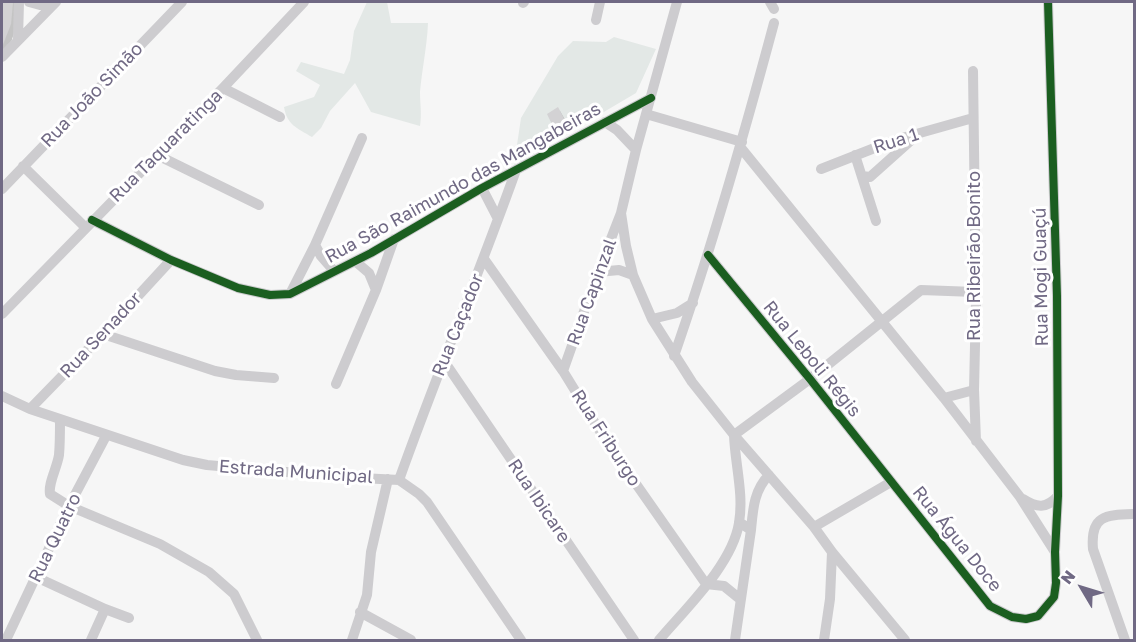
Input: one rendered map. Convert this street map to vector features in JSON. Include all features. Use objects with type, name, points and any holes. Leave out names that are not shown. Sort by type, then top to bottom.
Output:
[{"type":"street","points":[[18,39],[19,2]]},
{"type":"street","points":[[29,2],[40,5],[55,2]]},
{"type":"street","points":[[2,57],[55,2]]},
{"type":"street","name":"Rua João Simão","points":[[2,189],[183,2]]},
{"type":"street","name":"Rua Taquaratinga","points":[[2,314],[304,2]]},
{"type":"street","points":[[596,20],[600,2]]},
{"type":"street","points":[[677,2],[621,213],[633,275],[652,319],[674,356],[734,435],[814,526],[832,552],[905,640]]},
{"type":"street","name":"Rua Mogi Guaçú","points":[[1048,2],[1057,296],[1058,495],[1055,552]]},
{"type":"street","points":[[674,356],[693,303],[742,145],[774,23]]},
{"type":"street","name":"Rua Ribeirão Bonito","points":[[973,71],[976,441]]},
{"type":"street","points":[[223,88],[280,117]]},
{"type":"street","name":"Rua São Raimundo das Mangabeiras","points":[[290,294],[394,240],[482,188],[651,98]]},
{"type":"street","points":[[646,114],[742,145],[944,398],[1020,497],[1055,552]]},
{"type":"street","name":"Rua 1","points":[[820,169],[918,134],[973,118]]},
{"type":"street","points":[[605,122],[617,130],[636,150]]},
{"type":"street","points":[[861,176],[870,177],[878,172],[918,134]]},
{"type":"street","points":[[23,166],[89,224],[238,288],[270,295],[290,294],[315,245],[362,138]]},
{"type":"street","points":[[157,155],[259,205]]},
{"type":"street","points":[[855,155],[876,221]]},
{"type":"street","name":"Rua Caçador","points":[[351,640],[367,595],[371,552],[394,479],[444,361],[516,170]]},
{"type":"street","points":[[482,188],[498,219]]},
{"type":"street","name":"Rua Capinzal","points":[[563,371],[597,272],[621,213]]},
{"type":"street","points":[[336,384],[376,290],[394,240]]},
{"type":"street","points":[[315,245],[334,271]]},
{"type":"street","name":"Rua Leboli Régis","points":[[708,255],[891,482]]},
{"type":"street","name":"Rua Friburgo","points":[[484,259],[563,371],[606,441],[706,584]]},
{"type":"street","name":"Rua Senador","points":[[30,409],[171,260]]},
{"type":"street","points":[[355,261],[369,273],[376,290]]},
{"type":"street","points":[[597,272],[620,270],[633,275]]},
{"type":"street","points":[[734,435],[810,379],[921,290],[975,292]]},
{"type":"street","points":[[652,319],[677,313],[693,303]]},
{"type":"street","points":[[103,334],[214,371],[274,378]]},
{"type":"street","name":"Rua Ibicare","points":[[444,361],[634,640]]},
{"type":"street","points":[[944,398],[974,390]]},
{"type":"street","name":"Estrada Municipal","points":[[2,396],[60,420],[183,460],[207,465],[394,479],[419,494],[427,502],[520,640]]},
{"type":"street","points":[[60,420],[59,453],[49,490],[50,494],[69,506],[160,544],[209,572],[234,594],[257,640]]},
{"type":"street","points":[[659,640],[725,559],[739,522],[740,493],[734,435]]},
{"type":"street","name":"Rua Quatro","points":[[6,640],[69,506],[106,436]]},
{"type":"street","points":[[735,640],[752,530],[754,501],[763,481],[769,475]]},
{"type":"street","name":"Rua Água Doce","points":[[814,526],[891,482],[990,606],[1000,612],[1026,619],[1038,616],[1054,597],[1055,552]]},
{"type":"street","points":[[1020,497],[1037,507],[1049,504],[1058,495]]},
{"type":"street","points":[[1125,640],[1093,549],[1092,537],[1093,529],[1104,518],[1110,515],[1134,514]]},
{"type":"street","points":[[739,522],[752,530]]},
{"type":"street","points":[[824,640],[830,598],[832,552]]},
{"type":"street","points":[[36,577],[129,618]]},
{"type":"street","points":[[706,584],[724,586],[740,599]]},
{"type":"street","points":[[91,640],[105,609]]},
{"type":"street","points":[[360,612],[411,640]]},
{"type":"shaded area","points":[[367,2],[387,2],[391,23],[428,23],[420,92],[420,126],[371,112],[355,83],[330,111],[321,128],[312,137],[294,125],[285,113],[284,107],[314,97],[320,85],[296,71],[301,62],[344,74],[350,60],[354,31]]},
{"type":"shaded area","points":[[614,37],[656,49],[636,93],[514,165],[521,118],[558,56],[573,41],[606,42]]},
{"type":"building","points":[[2,2],[13,2],[11,24],[2,47]]},
{"type":"building","points":[[558,107],[569,128],[557,135],[547,114]]},
{"type":"cycle path","points":[[708,255],[810,379],[990,606],[1012,617],[1026,619],[1038,616],[1054,597],[1058,496],[1057,296],[1048,2]]},
{"type":"cycle path","points":[[92,220],[171,260],[238,288],[270,295],[290,294],[371,253],[482,188],[651,98]]}]
